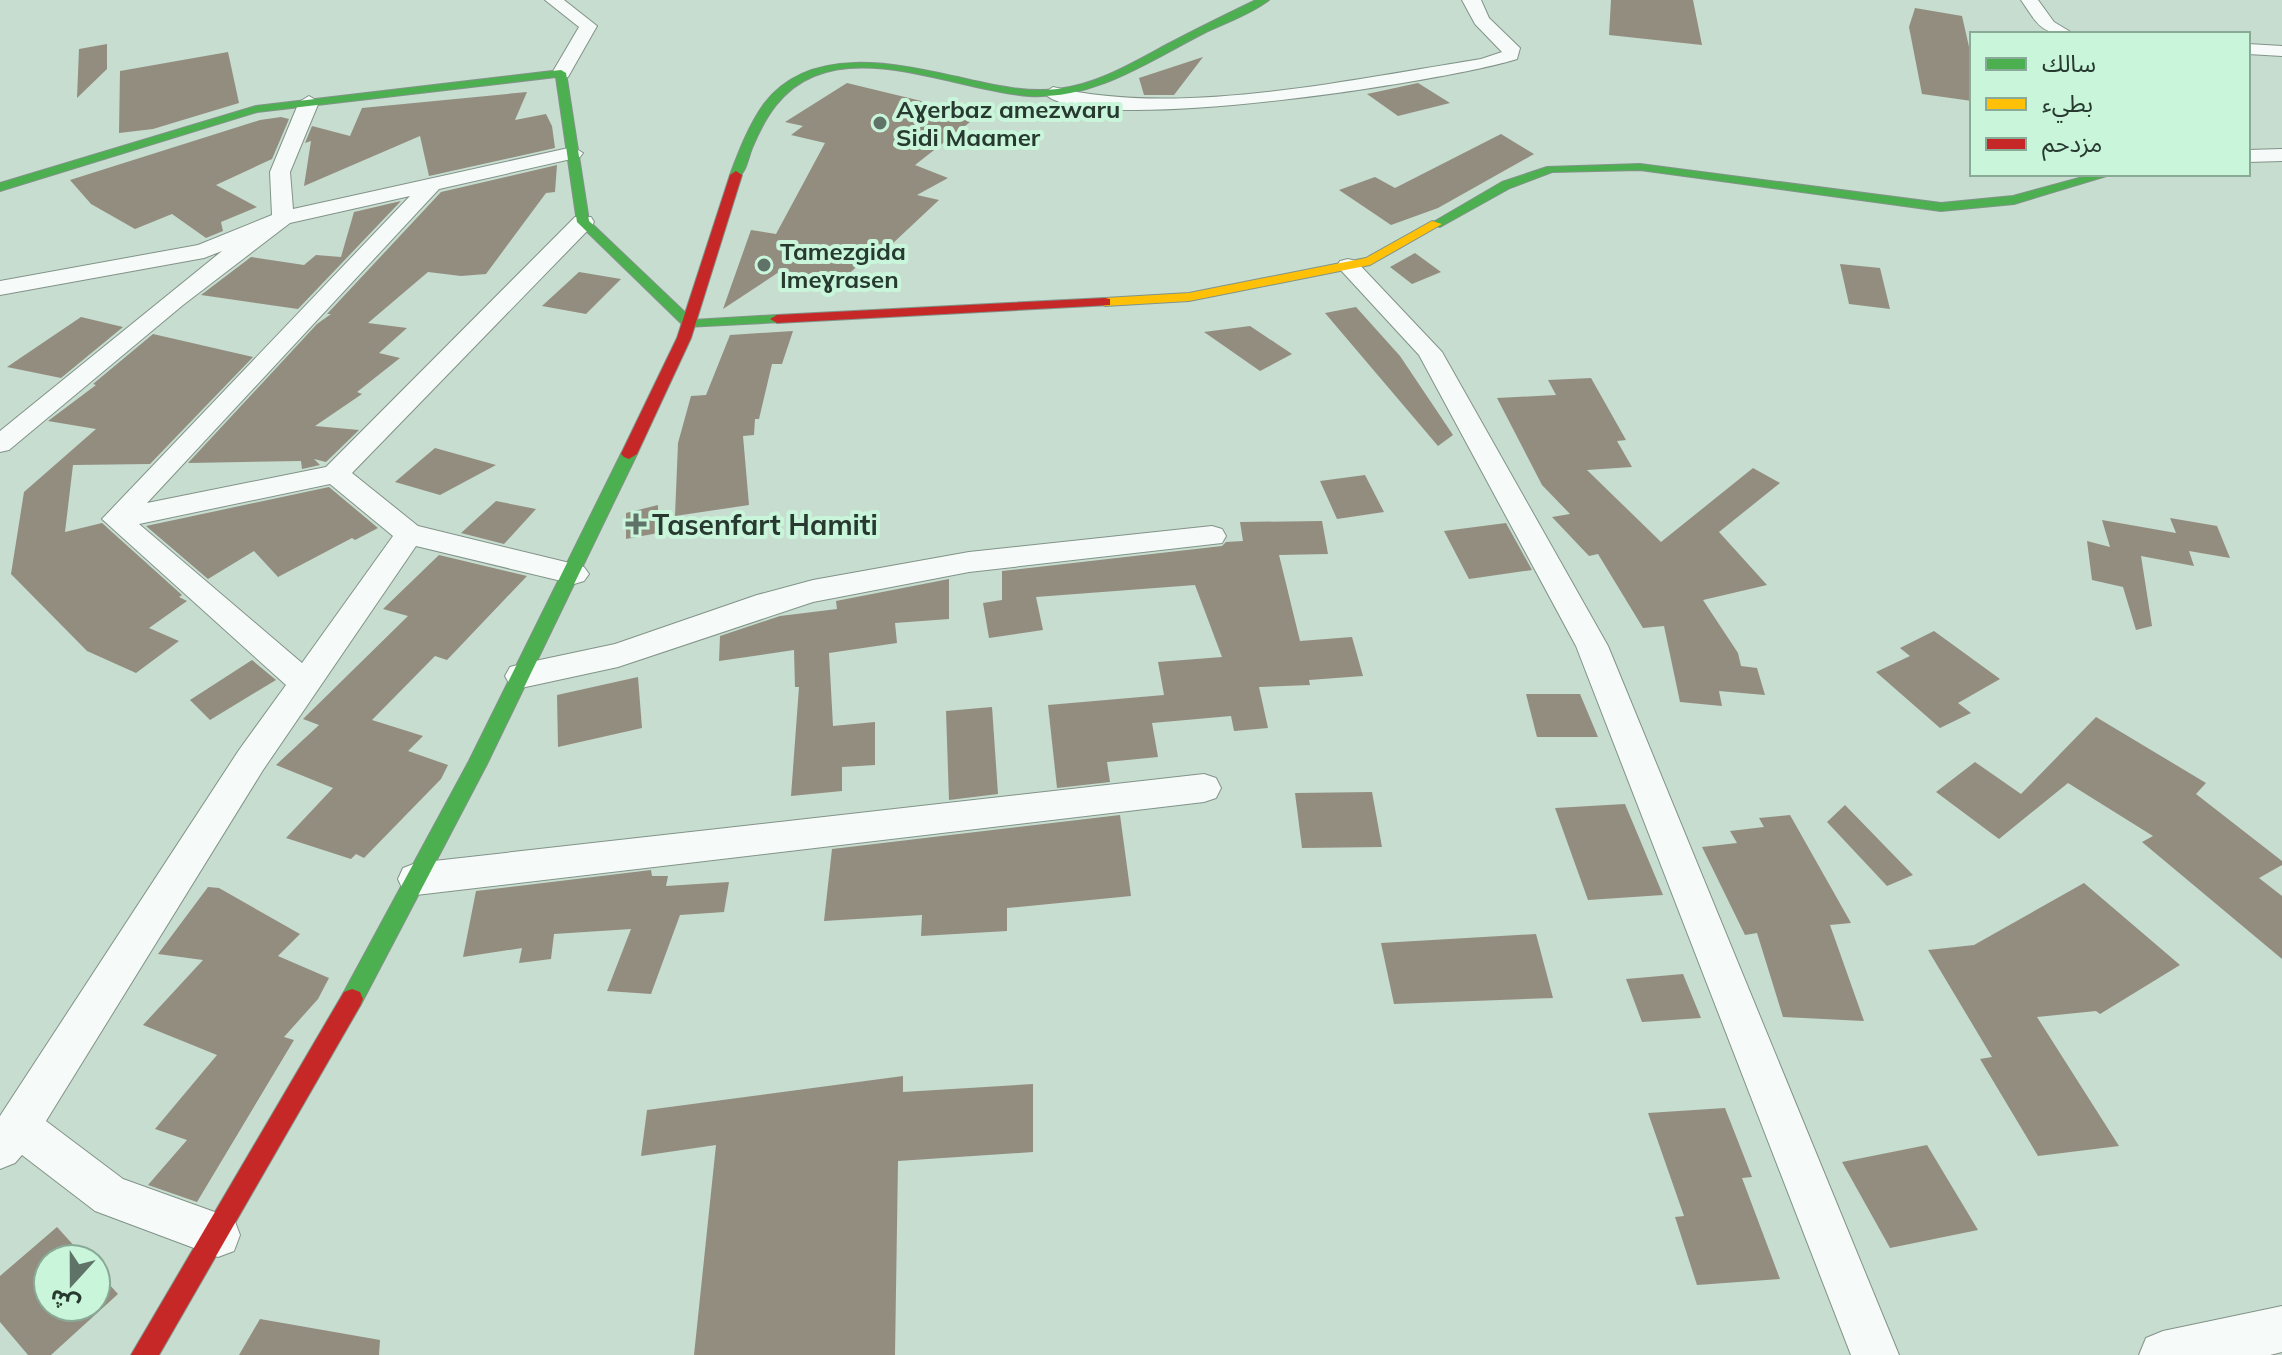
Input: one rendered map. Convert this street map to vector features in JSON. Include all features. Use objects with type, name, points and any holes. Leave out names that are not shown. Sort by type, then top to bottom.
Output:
[{"type":"street","points":[[553,0],[588,26],[561,73],[583,222],[690,324],[1189,297],[1370,261],[1506,185],[1551,169],[1640,167],[1941,207],[2014,200],[2100,176]]},
{"type":"street","points":[[1053,93],[1081,88],[1112,76],[1264,0]]},
{"type":"street","points":[[144,1355],[218,1235],[366,977],[574,574],[690,324],[743,159],[760,117],[774,96],[818,73],[871,67],[1110,104],[1254,99],[1484,64],[1511,55],[1511,48],[1481,20],[1475,3],[1470,0]]},
{"type":"street","points":[[2029,0],[2048,26],[2061,32]]},
{"type":"street","points":[[2250,49],[2282,51]]},
{"type":"street","points":[[0,187],[256,109],[561,73]]},
{"type":"street","points":[[283,218],[280,172],[309,102]]},
{"type":"street","points":[[0,288],[204,251],[283,218],[573,153]]},
{"type":"street","points":[[2250,156],[2282,155]]},
{"type":"street","points":[[116,519],[431,186]]},
{"type":"street","points":[[0,444],[80,381],[224,258],[283,218]]},
{"type":"street","points":[[116,519],[335,474],[583,222]]},
{"type":"street","points":[[1348,266],[1430,352],[1592,646],[1875,1355]]},
{"type":"street","points":[[335,474],[409,534],[574,574]]},
{"type":"street","points":[[116,519],[304,683]]},
{"type":"street","points":[[218,1235],[110,1196],[10,1137],[251,760],[409,534]]},
{"type":"street","points":[[521,676],[618,655],[768,603],[867,580],[969,562],[1212,536]]},
{"type":"street","points":[[416,879],[1204,788]]},
{"type":"street","points":[[2163,1355],[2282,1329]]},
{"type":"building","points":[[1611,0],[1693,0],[1702,45],[1609,35]]},
{"type":"building","points":[[1915,8],[1962,16],[1970,51],[1970,101],[1922,94],[1909,27]]},
{"type":"building","points":[[107,44],[107,69],[77,98],[79,49]]},
{"type":"building","points":[[228,52],[239,103],[153,129],[119,133],[120,71]]},
{"type":"building","points":[[1203,57],[1174,95],[1144,95],[1139,78]]},
{"type":"building","points":[[847,83],[979,115],[915,165],[948,178],[917,195],[939,200],[875,260],[865,259],[840,282],[782,270],[723,309],[751,230],[776,234],[825,143],[791,135],[803,126],[785,122]]},
{"type":"building","points":[[1418,83],[1450,103],[1398,116],[1367,94]]},
{"type":"building","points":[[527,92],[515,120],[546,114],[552,126],[555,148],[429,176],[420,136],[304,186],[311,141],[305,143],[312,126],[350,136],[362,108]]},
{"type":"building","points":[[289,119],[272,159],[216,185],[257,207],[221,222],[223,231],[206,238],[172,214],[135,229],[91,204],[70,180],[260,120]]},
{"type":"building","points":[[1501,134],[1534,154],[1438,208],[1391,225],[1339,190],[1375,177],[1395,188]]},
{"type":"building","points":[[557,165],[555,192],[546,193],[486,274],[461,276],[428,272],[368,323],[407,328],[379,353],[400,358],[357,392],[362,394],[315,426],[359,430],[326,462],[314,459],[320,465],[302,469],[301,461],[188,463],[317,324],[331,314],[327,314],[441,192]]},
{"type":"building","points":[[401,201],[298,309],[201,295],[251,257],[304,265],[316,255],[341,257],[354,212]]},
{"type":"building","points":[[1415,253],[1441,272],[1412,284],[1390,267]]},
{"type":"building","points":[[1840,264],[1880,268],[1890,309],[1849,304]]},
{"type":"building","points":[[579,272],[621,279],[586,314],[542,306]]},
{"type":"building","points":[[1356,307],[1400,356],[1453,435],[1438,446],[1325,313]]},
{"type":"building","points":[[81,317],[123,327],[61,378],[7,367]]},
{"type":"building","points":[[1250,326],[1292,354],[1260,371],[1204,332]]},
{"type":"building","points":[[793,331],[782,364],[772,364],[759,419],[755,419],[754,435],[743,436],[749,505],[675,516],[678,443],[691,396],[706,395],[730,335]]},
{"type":"building","points":[[153,334],[253,357],[150,464],[73,465],[65,532],[102,523],[182,595],[179,597],[187,601],[149,628],[179,641],[136,673],[87,651],[11,574],[24,492],[96,429],[48,421],[96,385],[93,384]]},
{"type":"building","points":[[1591,378],[1626,440],[1617,441],[1632,467],[1587,470],[1661,542],[1753,468],[1780,483],[1719,532],[1767,585],[1703,600],[1738,653],[1741,666],[1757,668],[1765,695],[1719,691],[1722,706],[1680,702],[1664,626],[1643,628],[1598,554],[1589,556],[1552,517],[1570,514],[1542,485],[1497,398],[1556,395],[1548,380]]},
{"type":"building","points":[[435,448],[496,465],[440,495],[395,482]]},
{"type":"building","points":[[1365,475],[1384,512],[1337,519],[1320,481]]},
{"type":"building","points":[[329,487],[378,528],[355,540],[352,538],[278,577],[254,551],[208,579],[146,526]]},
{"type":"building","points":[[496,501],[536,509],[504,544],[461,533]]},
{"type":"building","points":[[658,505],[658,533],[626,539],[626,513]]},
{"type":"building","points":[[2170,518],[2217,526],[2230,558],[2189,551],[2194,566],[2141,556],[2152,626],[2136,630],[2123,587],[2092,580],[2087,541],[2110,547],[2102,520],[2176,533]]},
{"type":"building","points":[[1322,521],[1328,554],[1279,555],[1300,641],[1352,637],[1363,676],[1309,680],[1310,685],[1259,687],[1268,728],[1234,731],[1231,716],[1152,723],[1158,757],[1107,762],[1110,782],[1057,788],[1048,705],[1164,695],[1158,662],[1222,657],[1195,585],[1036,597],[1043,630],[989,638],[983,603],[1002,600],[1002,571],[1222,546],[1226,542],[1243,541],[1240,522]]},
{"type":"building","points":[[1506,523],[1532,570],[1469,579],[1444,531]]},
{"type":"building","points":[[439,555],[527,576],[447,660],[435,656],[372,720],[423,736],[408,751],[448,765],[441,779],[364,858],[356,854],[351,859],[286,838],[333,788],[276,765],[319,725],[303,719],[408,616],[383,609]]},
{"type":"building","points":[[949,579],[949,619],[895,623],[897,643],[829,653],[833,726],[875,722],[875,765],[842,767],[842,791],[791,796],[799,687],[795,687],[794,650],[719,661],[720,636],[780,616],[837,609],[836,601]]},
{"type":"building","points":[[1934,631],[2000,679],[1958,703],[1971,713],[1940,728],[1876,672],[1910,656],[1900,648]]},
{"type":"building","points":[[252,660],[276,680],[210,720],[190,700]]},
{"type":"building","points":[[638,677],[642,728],[558,747],[557,695]]},
{"type":"building","points":[[1526,694],[1580,694],[1598,737],[1537,737]]},
{"type":"building","points":[[992,707],[998,794],[949,800],[946,711]]},
{"type":"building","points":[[2096,717],[2206,783],[2196,794],[2282,861],[2282,865],[2259,878],[2282,896],[2282,959],[2142,842],[2153,836],[2068,783],[1999,839],[1936,792],[1975,762],[2021,794]]},
{"type":"building","points":[[1372,792],[1382,847],[1302,848],[1295,793]]},
{"type":"building","points":[[1625,804],[1663,895],[1588,900],[1555,808]]},
{"type":"building","points":[[1845,805],[1913,875],[1887,886],[1827,822]]},
{"type":"building","points":[[1120,815],[1131,896],[1007,908],[1007,931],[921,936],[922,915],[824,921],[832,849]]},
{"type":"building","points":[[1790,815],[1851,923],[1830,925],[1864,1021],[1783,1017],[1757,933],[1745,935],[1702,847],[1737,843],[1730,831],[1764,827],[1759,818]]},
{"type":"building","points":[[651,870],[652,876],[668,876],[666,886],[729,882],[724,912],[680,915],[651,994],[607,991],[631,929],[554,934],[551,959],[519,963],[522,948],[463,957],[476,891]]},
{"type":"building","points":[[2084,883],[2180,965],[2100,1014],[2096,1011],[2037,1017],[2119,1146],[2038,1156],[1980,1059],[1992,1057],[1928,950],[1974,945]]},
{"type":"building","points":[[208,887],[219,888],[300,934],[278,956],[329,978],[318,999],[284,1037],[294,1040],[197,1202],[148,1185],[187,1140],[155,1129],[217,1055],[143,1025],[203,960],[158,954]]},
{"type":"building","points":[[1536,934],[1553,998],[1394,1004],[1381,943]]},
{"type":"building","points":[[1683,974],[1701,1018],[1642,1022],[1626,979]]},
{"type":"building","points":[[903,1076],[903,1092],[1033,1084],[1033,1152],[898,1161],[895,1355],[694,1355],[716,1145],[641,1156],[647,1110]]},
{"type":"building","points":[[1725,1108],[1752,1177],[1742,1178],[1780,1279],[1697,1285],[1675,1217],[1684,1216],[1648,1113]]},
{"type":"building","points":[[1927,1145],[1978,1230],[1890,1248],[1842,1162]]},
{"type":"building","points":[[57,1227],[72,1243],[38,1243]]},
{"type":"building","points":[[32,1248],[32,1323],[86,1323],[51,1355],[28,1355],[0,1322],[0,1276]]},
{"type":"building","points":[[260,1319],[380,1340],[379,1355],[239,1355]]},
{"type":"traffic: fast","points":[[736,175],[755,129],[770,104],[789,85],[811,73],[837,67],[864,66],[920,72],[1018,92],[1066,91],[1120,73],[1264,0]]},
{"type":"traffic: fast","points":[[0,187],[256,109],[561,73],[583,222],[690,324],[777,319]]},
{"type":"traffic: fast","points":[[1436,224],[1506,185],[1551,169],[1640,167],[1941,207],[2014,200],[2100,176]]},
{"type":"traffic: fast","points":[[352,999],[477,764],[629,454]]},
{"type":"traffic: slow","points":[[1105,302],[1189,297],[1370,261],[1436,224]]},
{"type":"traffic: jam","points":[[629,454],[684,338],[736,175]]},
{"type":"traffic: jam","points":[[777,319],[1105,302]]},
{"type":"traffic: jam","points":[[144,1355],[352,999]]},
{"type":"place","name":"Aɣerbaz amezwaru Sidi Maamer","points":[[880,123]]},
{"type":"place","name":"Tamezgida Imeɣrasen","points":[[764,265]]},
{"type":"place","name":"Tasenfart Hamiti","points":[[636,524]]}]
